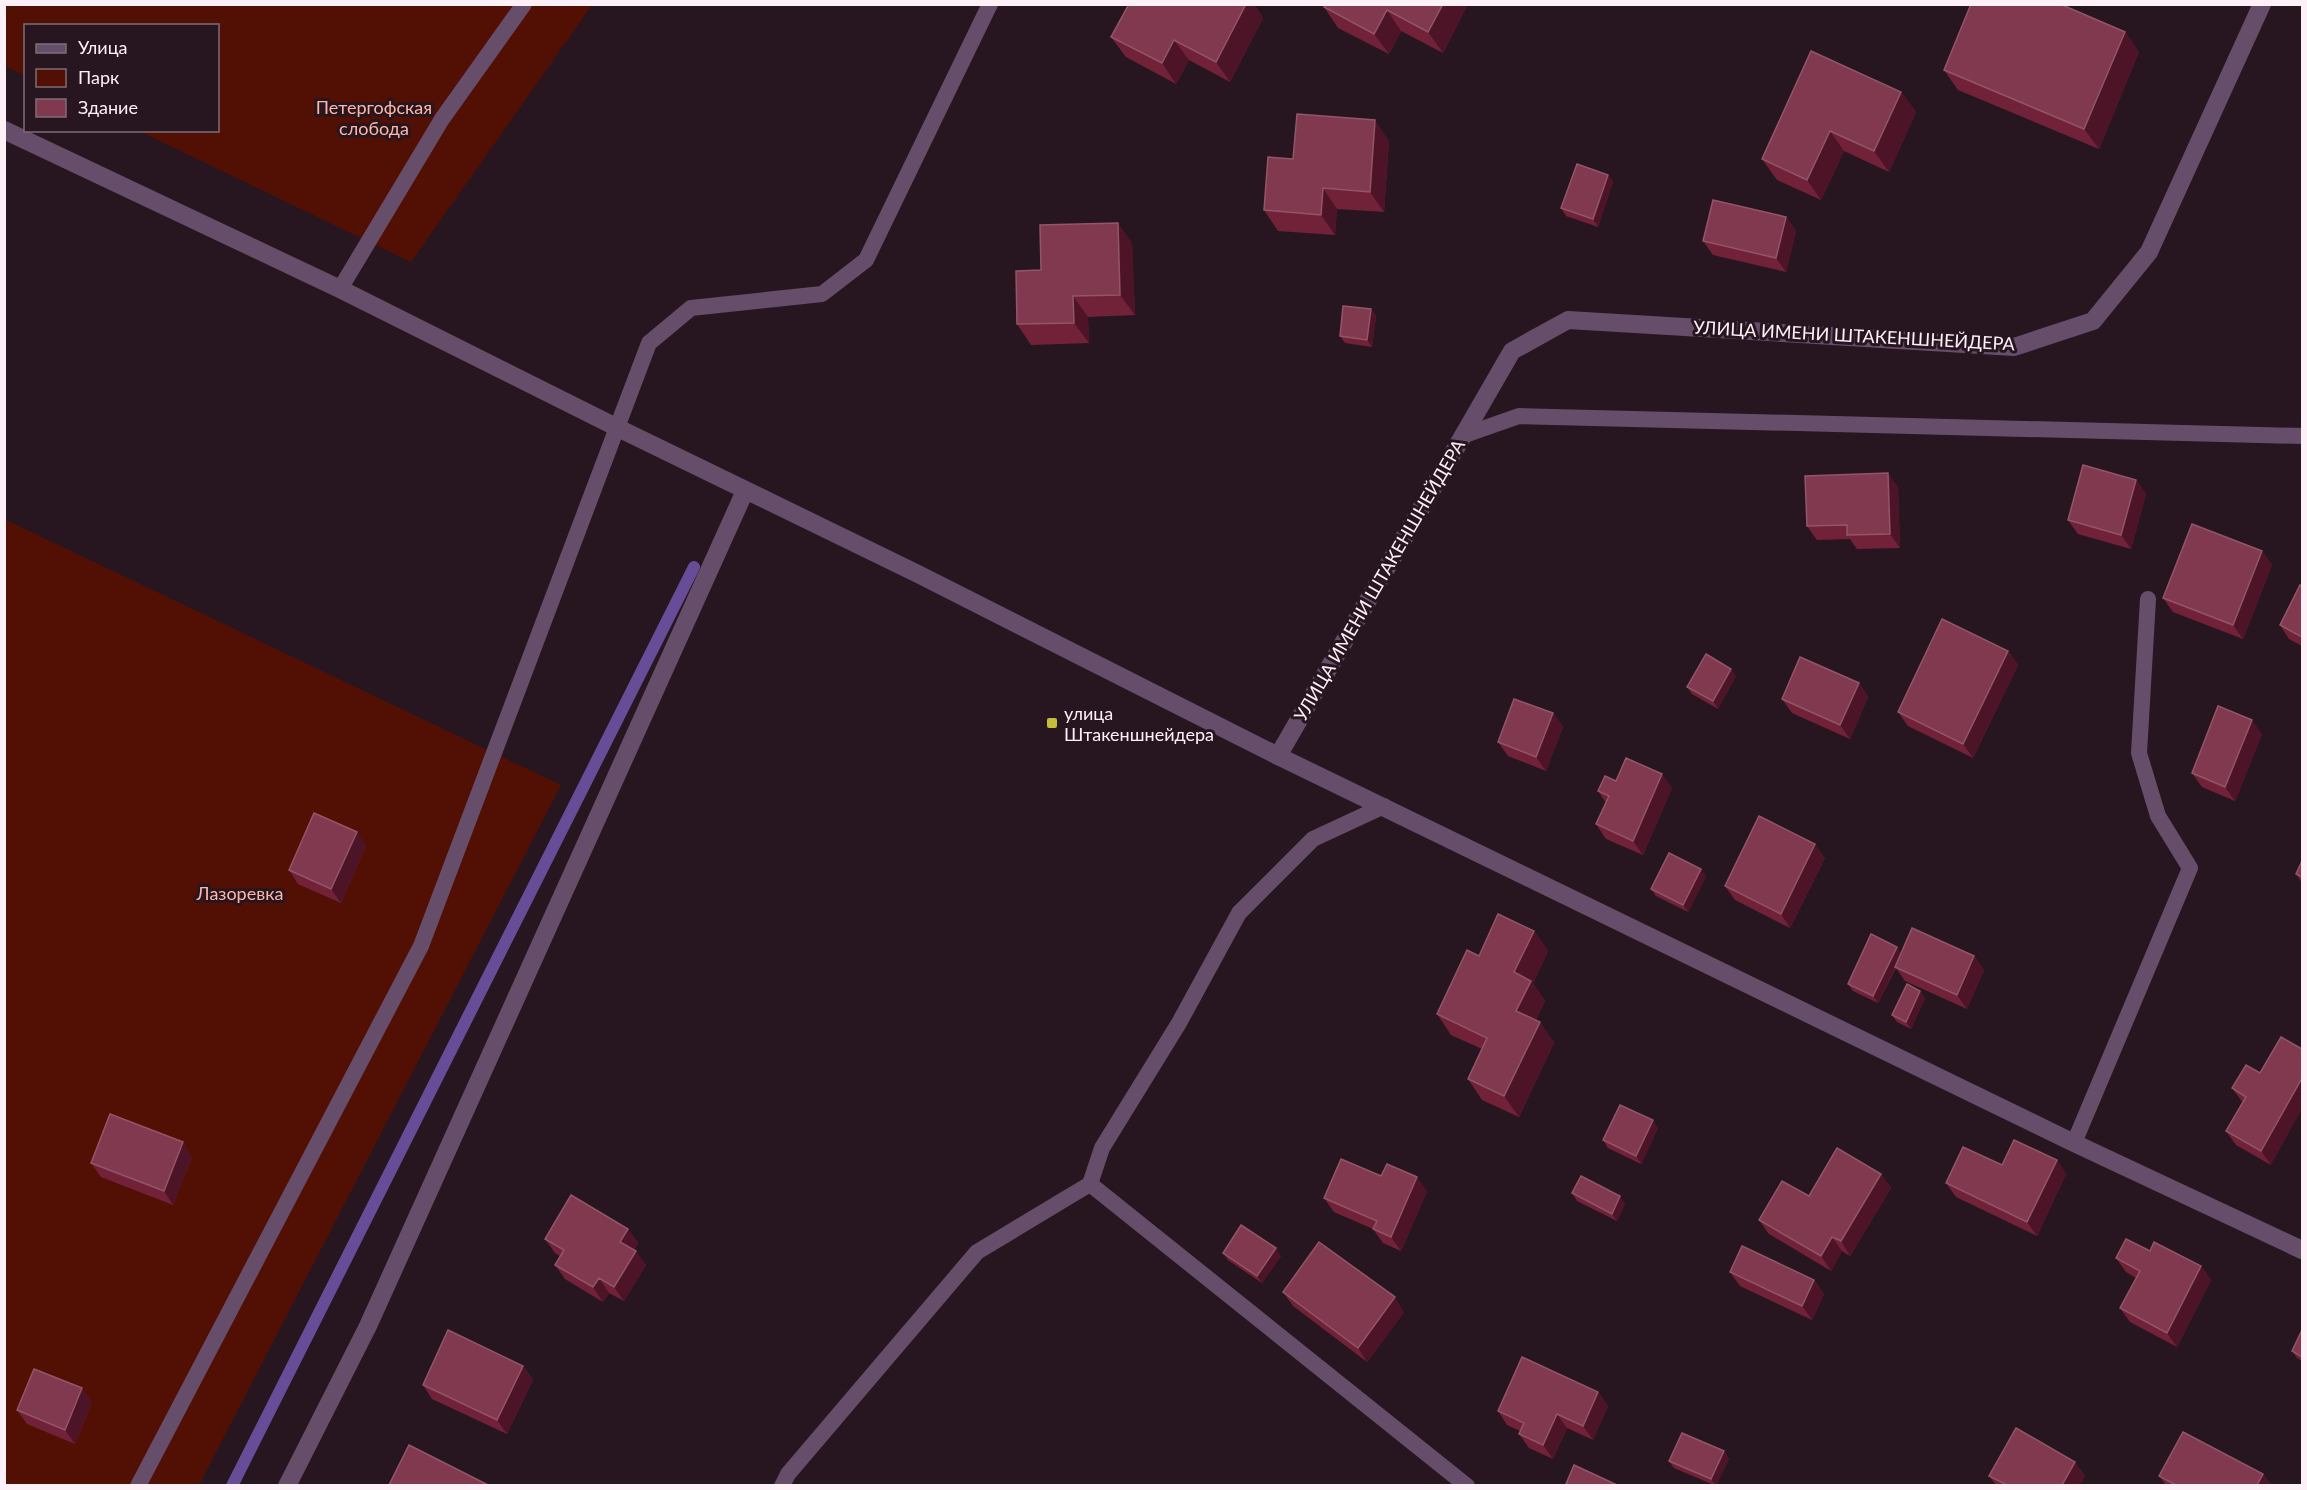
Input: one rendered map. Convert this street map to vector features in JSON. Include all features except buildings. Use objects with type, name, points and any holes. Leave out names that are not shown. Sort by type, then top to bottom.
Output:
[{"type":"street","name":"УЛИЦА ИМЕНИ ШТАКЕНШНЕЙДЕРА","points":[[1278,756],[1512,351],[1568,320],[2014,347],[2093,321],[2149,252],[2262,4]]},
{"type":"street","points":[[4,130],[340,289],[745,491],[918,574],[1278,756],[2074,1143],[2302,1250]]},
{"type":"street","points":[[287,1485],[368,1326],[745,491]]},
{"type":"lane","points":[[340,289],[442,118],[524,4]]},
{"type":"lane","points":[[138,1485],[421,945],[649,343],[691,308],[822,294],[866,260],[990,4]]},
{"type":"lane","points":[[1462,436],[1519,416],[2302,436]]},
{"type":"lane","points":[[2074,1143],[2190,868],[2158,816],[2139,753],[2148,599]]},
{"type":"lane","points":[[782,1485],[796,1465],[977,1252],[1090,1184],[1102,1148],[1179,1023],[1239,913],[1313,839],[1384,806]]},
{"type":"lane","points":[[1090,1184],[1467,1485]]},
{"type":"green space","name":"Петергофская слобода","points":[[4,5],[592,5],[411,262],[141,132],[219,132],[219,24],[24,24],[24,76],[5,66]]},
{"type":"green space","name":"Лазоревка","points":[[4,519],[561,785],[199,1485],[5,1485]]},
{"type":"waterway","points":[[232,1486],[694,567]]},
{"type":"place","name":"улица Штакеншнейдера","points":[[1052,723]]}]
